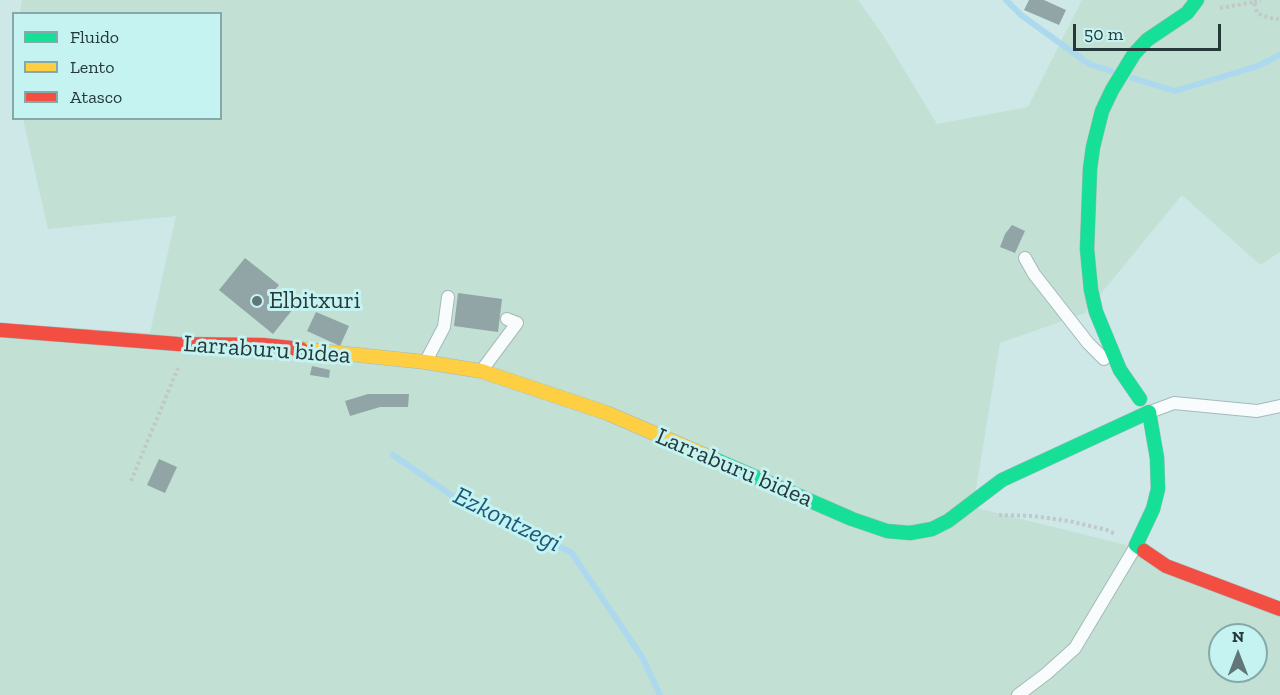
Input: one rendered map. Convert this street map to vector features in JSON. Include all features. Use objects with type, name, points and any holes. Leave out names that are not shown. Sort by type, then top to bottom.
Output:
[{"type":"street","points":[[1140,399],[1115,360],[1096,312],[1091,290],[1087,249],[1093,147],[1102,111],[1134,54],[1147,40],[1187,13],[1197,0]]},
{"type":"street","name":"Larraburu bidea","points":[[0,330],[178,344],[263,345],[425,362],[481,371],[607,413],[852,519],[887,531],[910,532],[932,529],[1002,480],[1149,412]]},
{"type":"street","points":[[1149,412],[1157,458],[1158,489],[1153,509],[1136,545],[1166,566],[1280,609]]},
{"type":"lane","points":[[1025,258],[1034,274],[1088,343],[1128,384],[1149,412],[1174,403],[1257,411],[1280,406]]},
{"type":"lane","points":[[425,362],[444,327],[448,297]]},
{"type":"lane","points":[[481,371],[518,323],[507,319]]},
{"type":"lane","points":[[1018,695],[1075,648],[1136,545]]},
{"type":"path","points":[[1215,8],[1261,0]]},
{"type":"path","points":[[1254,2],[1257,13],[1269,18],[1280,19]]},
{"type":"path","points":[[131,481],[180,364],[178,344]]},
{"type":"path","points":[[992,515],[1033,516],[1069,521],[1107,530],[1136,545]]},
{"type":"green space","points":[[22,0],[858,0],[883,35],[937,124],[1028,107],[1082,0],[1280,0],[1280,252],[1260,265],[1182,195],[1085,313],[1000,343],[973,507],[1134,547],[1280,603],[1280,695],[0,695],[0,323],[150,333],[176,216],[48,229],[23,120],[222,120],[222,12],[20,12]]},
{"type":"building","points":[[1029,0],[1044,0],[1066,10],[1059,25],[1024,10]]},
{"type":"building","points":[[1012,225],[1025,231],[1015,253],[1000,247],[1005,234]]},
{"type":"building","name":"Elbitxuri","points":[[245,258],[279,285],[272,293],[293,309],[273,334],[219,290]]},
{"type":"building","points":[[458,293],[502,299],[498,332],[454,326]]},
{"type":"building","points":[[316,312],[349,326],[340,346],[307,331]]},
{"type":"building","points":[[312,366],[330,370],[329,378],[310,375]]},
{"type":"building","points":[[368,394],[409,394],[408,407],[380,407],[350,416],[345,401]]},
{"type":"building","points":[[159,459],[177,467],[165,493],[147,485]]},
{"type":"waterway","points":[[1006,0],[1021,15],[1089,64],[1111,71]]},
{"type":"waterway","points":[[1132,78],[1175,91],[1258,66],[1280,55]]},
{"type":"waterway","name":"Ezkontzegi","points":[[393,455],[457,499],[571,552],[642,657],[660,695]]},
{"type":"traffic: fast","points":[[1140,399],[1120,370],[1096,312],[1091,290],[1087,249],[1093,147],[1102,111],[1134,54],[1147,40],[1187,13],[1197,0]]},
{"type":"traffic: fast","points":[[714,459],[852,519],[887,531],[910,533],[932,529],[948,521],[1002,480],[1149,412],[1157,458],[1158,489],[1153,509],[1136,545],[1144,551]]},
{"type":"traffic: slow","points":[[301,349],[425,362],[481,371],[607,413],[714,459]]},
{"type":"traffic: jam","points":[[0,330],[178,344],[263,345],[301,349]]},
{"type":"traffic: jam","points":[[1144,551],[1166,566],[1280,609]]},
{"type":"place","name":"Elbitxuri","points":[[257,301]]}]
